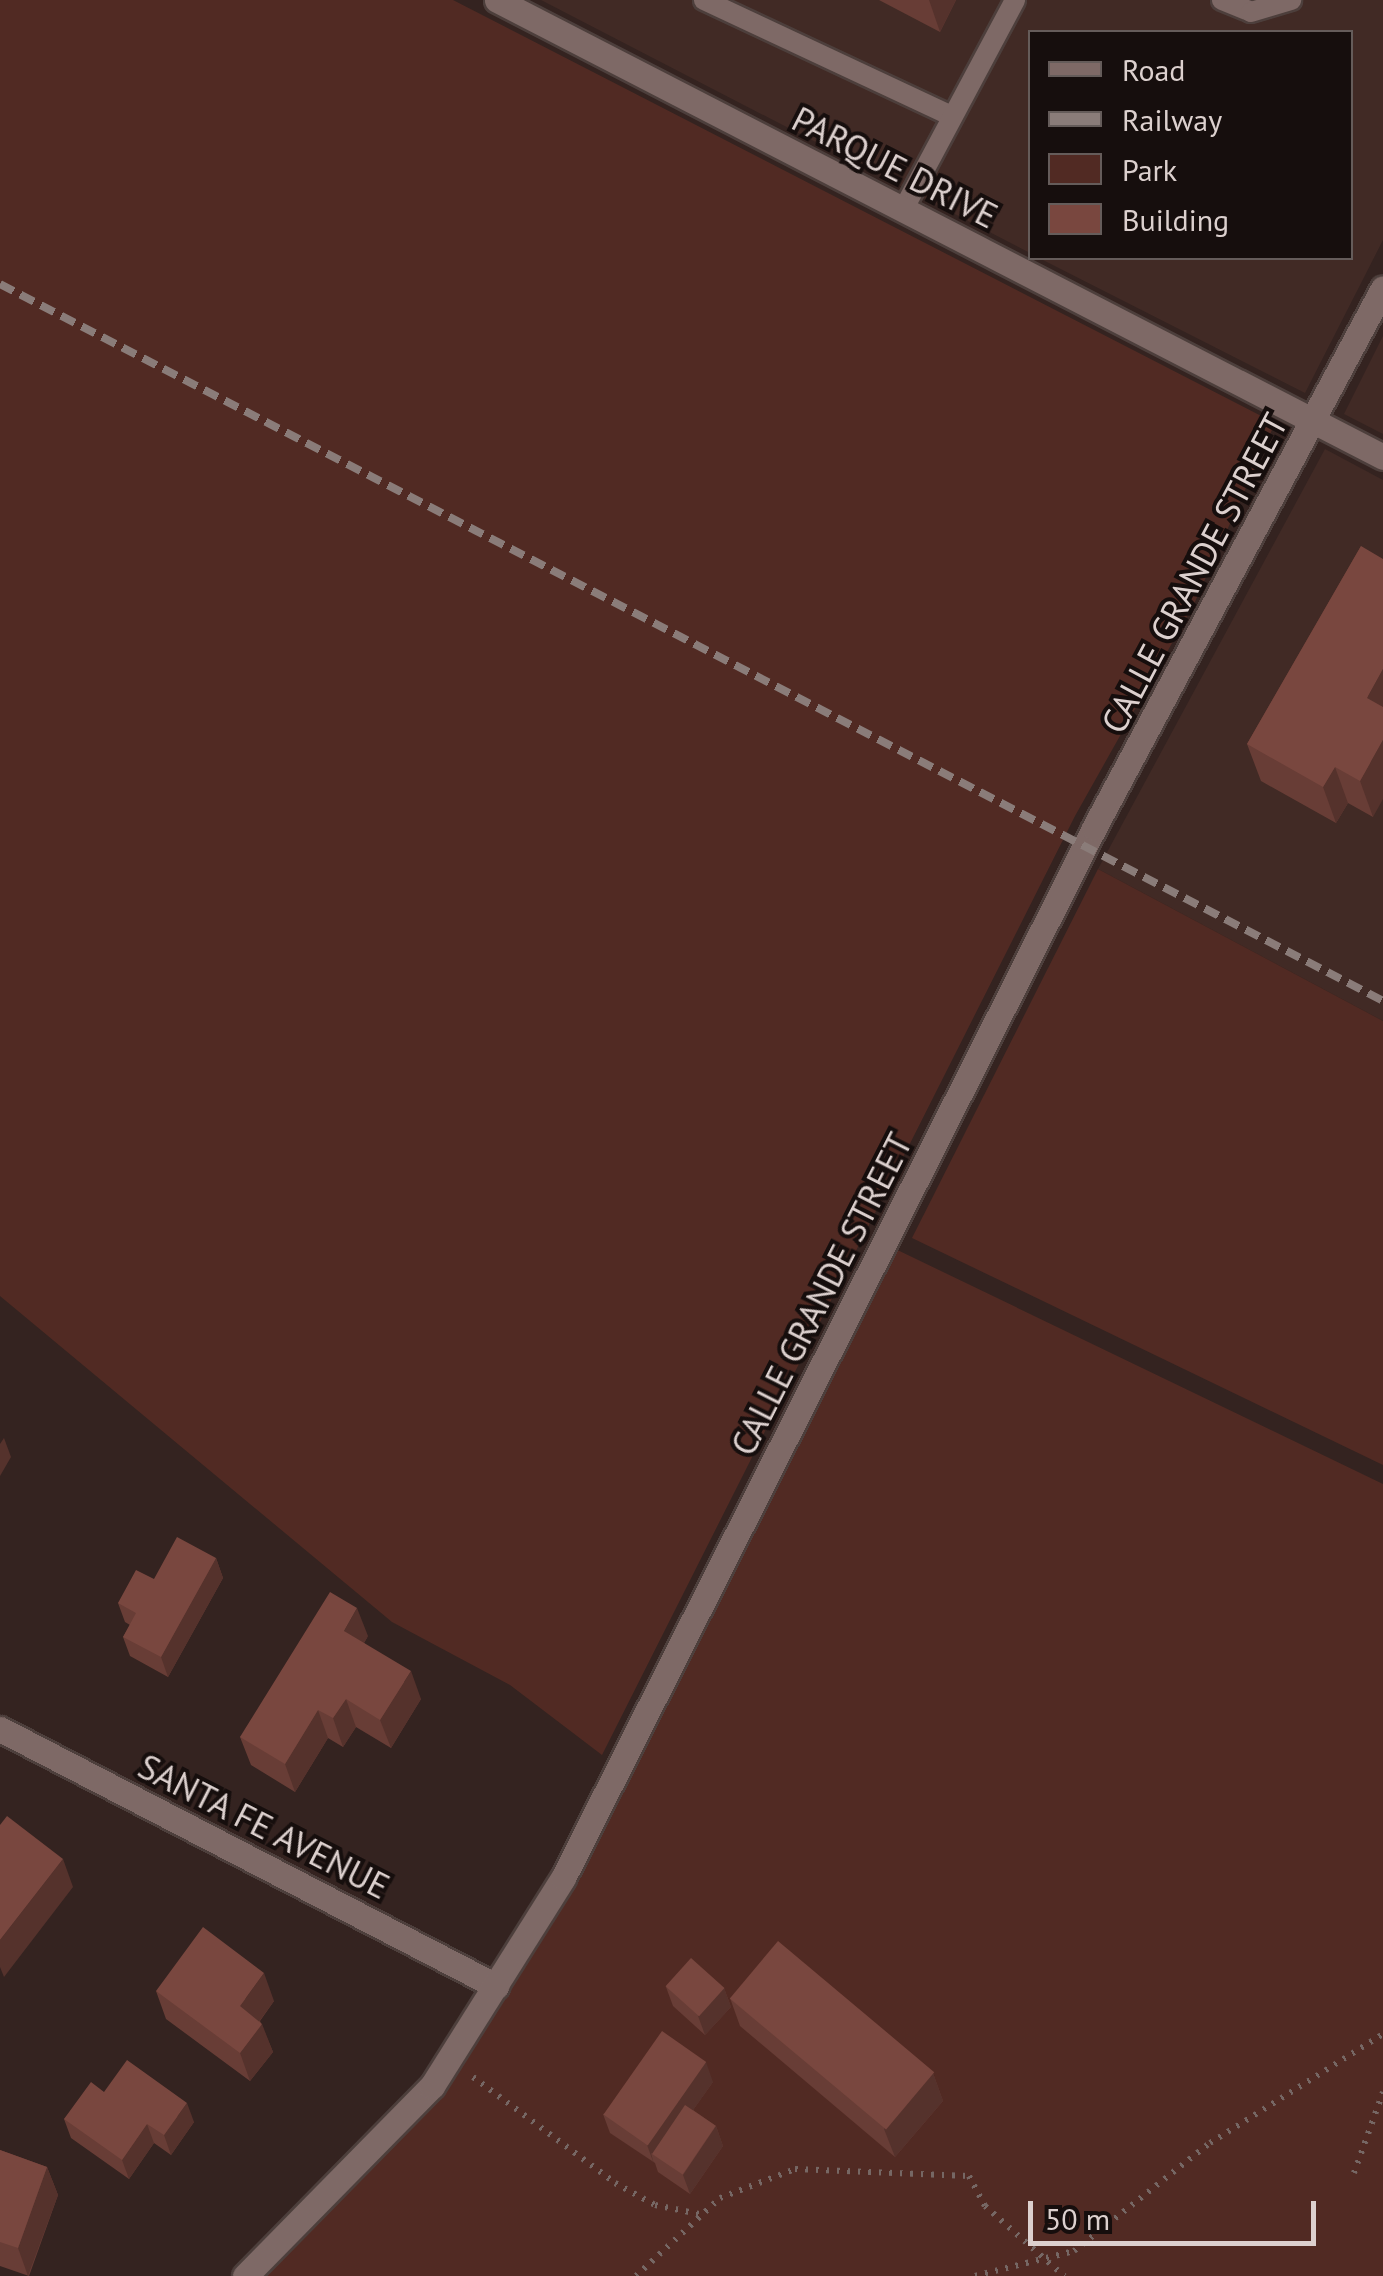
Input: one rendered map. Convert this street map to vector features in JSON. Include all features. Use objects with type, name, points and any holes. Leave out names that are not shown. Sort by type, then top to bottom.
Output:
[{"type":"street","name":"PARQUE DRIVE","points":[[498,0],[1383,457]]},
{"type":"street","name":"CALLE GRANDE STREET","points":[[245,2276],[318,2210],[449,2059],[563,1878],[1094,828],[1316,421],[1383,288]]},
{"type":"street","name":"SANTA FE AVENUE","points":[[0,1729],[496,1986]]},
{"type":"lane","points":[[704,0],[952,116]]},
{"type":"lane","points":[[903,210],[1014,0]]},
{"type":"lane","points":[[1222,0],[1251,12],[1291,0]]},
{"type":"path","points":[[976,2276],[1048,2263],[1102,2232],[1210,2142],[1383,2034]]},
{"type":"path","points":[[449,2059],[615,2183],[655,2205],[700,2214]]},
{"type":"path","points":[[1354,2173],[1383,2092]]},
{"type":"path","points":[[636,2276],[700,2214],[795,2168],[969,2176],[985,2206],[1064,2276]]},
{"type":"shaded area","points":[[541,0],[1383,0],[1383,240],[1305,393],[1043,260],[1353,260],[1353,30],[1028,30],[1028,252]]},
{"type":"shaded area","points":[[1383,336],[1383,434],[1344,414]]},
{"type":"shaded area","points":[[1325,449],[1383,480],[1383,1021],[1098,869]]},
{"type":"green space","points":[[0,0],[453,0],[1275,423],[1194,604],[1075,816],[602,1755],[510,1685],[392,1622],[0,1296]]},
{"type":"green space","points":[[1098,869],[1383,1021],[1383,1465],[912,1238]]},
{"type":"green space","points":[[885,1244],[1383,1484],[1383,2276],[245,2276],[458,2065]]},
{"type":"building","points":[[1361,546],[1383,559],[1383,669],[1367,698],[1383,707],[1383,740],[1360,781],[1335,767],[1323,787],[1247,744]]},
{"type":"building","points":[[177,1537],[216,1558],[161,1657],[123,1637],[136,1613],[118,1603],[136,1570],[154,1579]]},
{"type":"building","points":[[330,1592],[357,1608],[344,1631],[411,1671],[380,1720],[346,1699],[333,1718],[318,1710],[285,1764],[240,1737]]},
{"type":"building","points":[[7,1816],[63,1859],[0,1940],[0,1825]]},
{"type":"building","points":[[203,1927],[264,1973],[240,2006],[262,2024],[240,2053],[156,1991]]},
{"type":"building","points":[[778,1941],[934,2072],[886,2130],[730,1998]]},
{"type":"building","points":[[691,1958],[724,1988],[699,2016],[666,1986]]},
{"type":"building","points":[[662,2031],[706,2062],[648,2146],[603,2115]]},
{"type":"building","points":[[127,2060],[187,2103],[164,2135],[147,2124],[122,2160],[64,2119],[91,2082],[104,2092]]},
{"type":"building","points":[[685,2105],[716,2126],[683,2175],[652,2154]]},
{"type":"building","points":[[0,2150],[47,2167],[18,2248],[0,2242]]},
{"type":"railway","points":[[0,284],[1383,1001]]}]
